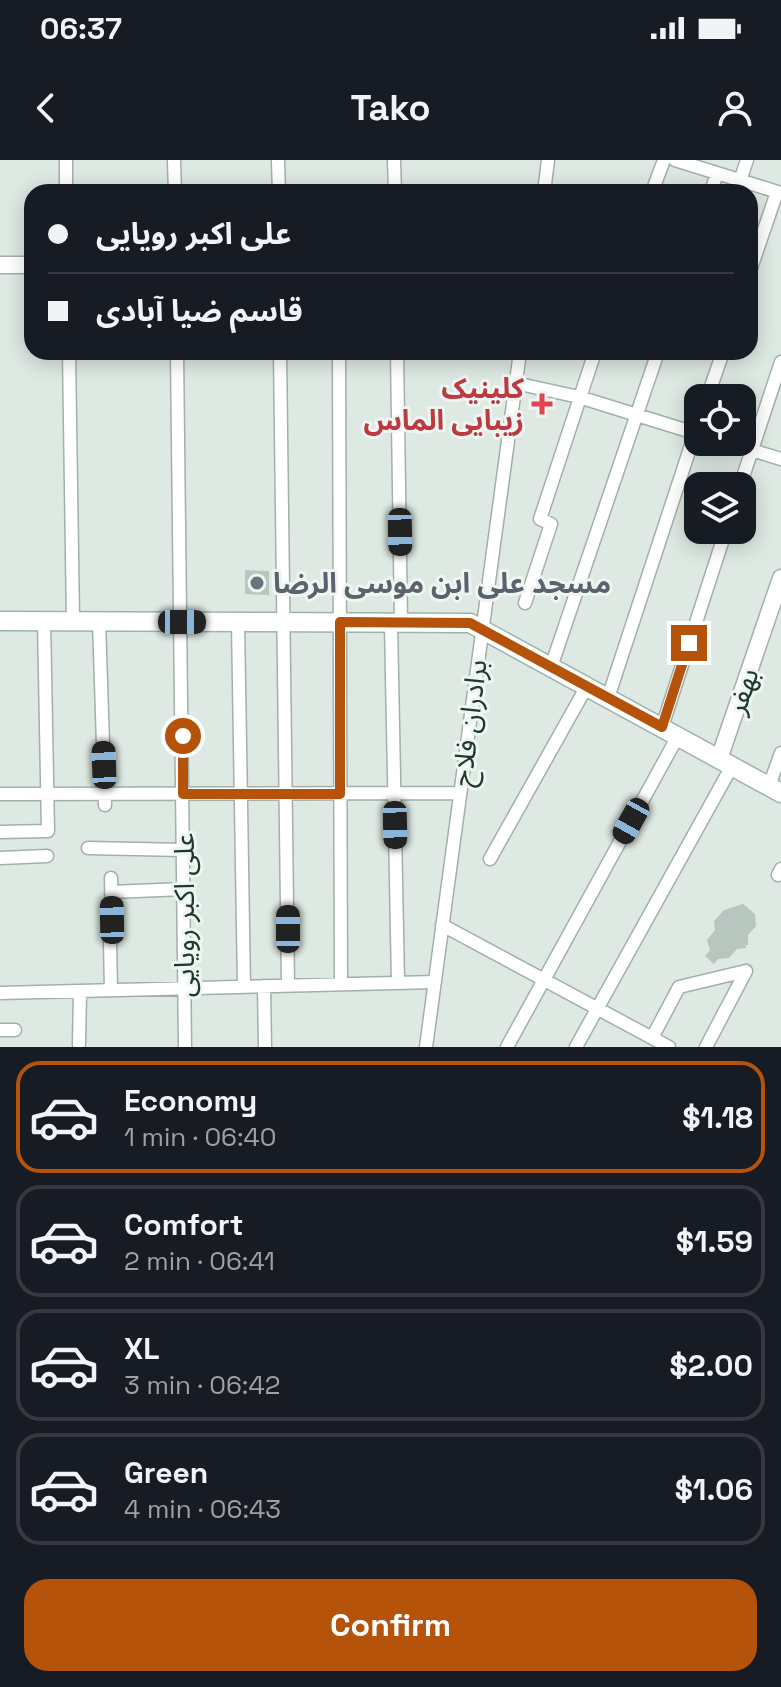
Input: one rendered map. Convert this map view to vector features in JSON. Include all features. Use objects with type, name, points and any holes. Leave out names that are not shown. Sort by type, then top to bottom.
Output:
[{"type":"main road","points":[[0,621],[463,622],[481,628],[775,790]]},
{"type":"street","points":[[66,160],[66,184]]},
{"type":"street","points":[[174,160],[175,184]]},
{"type":"street","points":[[278,160],[279,184]]},
{"type":"street","points":[[394,160],[395,184]]},
{"type":"street","points":[[545,184],[548,160]]},
{"type":"street","points":[[655,184],[664,160]]},
{"type":"street","points":[[675,160],[750,184]]},
{"type":"street","points":[[740,181],[747,160]]},
{"type":"street","points":[[714,184],[717,173]]},
{"type":"street","points":[[758,187],[779,193],[758,249]]},
{"type":"street","points":[[0,265],[24,265]]},
{"type":"street","points":[[69,360],[73,621]]},
{"type":"street","name":"علی اکبر رویایی","points":[[177,360],[185,1047]]},
{"type":"street","points":[[280,360],[288,986]]},
{"type":"street","points":[[339,360],[341,984]]},
{"type":"street","points":[[397,360],[395,793],[398,983]]},
{"type":"street","name":"برادران فلاح","points":[[426,1047],[519,360]]},
{"type":"street","points":[[525,603],[551,524],[540,519],[592,360]]},
{"type":"street","points":[[551,667],[655,360]]},
{"type":"street","points":[[712,384],[720,360]]},
{"type":"street","points":[[756,438],[781,362]]},
{"type":"street","points":[[515,383],[579,397],[684,427]]},
{"type":"street","points":[[756,451],[781,459]]},
{"type":"street","points":[[608,698],[688,456]]},
{"type":"street","points":[[507,1047],[670,732],[722,544]]},
{"type":"street","name":"بهفر","points":[[726,762],[781,578]]},
{"type":"street","points":[[0,832],[48,831],[44,621]]},
{"type":"street","points":[[99,621],[105,800]]},
{"type":"street","points":[[238,622],[244,987]]},
{"type":"street","points":[[490,859],[587,686]]},
{"type":"street","points":[[775,790],[781,753]]},
{"type":"street","points":[[576,1047],[726,762]]},
{"type":"street","points":[[0,794],[48,794],[105,800],[183,794],[459,793]]},
{"type":"street","points":[[88,848],[184,850]]},
{"type":"street","points":[[0,858],[47,856]]},
{"type":"street","points":[[111,878],[112,920]]},
{"type":"street","points":[[111,892],[184,889]]},
{"type":"street","points":[[442,925],[669,1047]]},
{"type":"street","points":[[110,941],[111,990]]},
{"type":"street","points":[[652,1038],[679,987],[746,971],[706,1047]]},
{"type":"street","points":[[0,993],[435,982]]},
{"type":"street","points":[[264,986],[265,1047]]},
{"type":"street","points":[[79,1044],[80,991]]},
{"type":"street","points":[[0,1030],[15,1030]]},
{"type":"building","name":"مسجد علی ابن موسی الرضا","points":[[245,570],[269,571],[269,595],[245,594]]},
{"type":"building","points":[[743,904],[755,914],[756,926],[748,935],[748,945],[737,949],[729,958],[718,959],[714,964],[705,956],[710,950],[707,940],[715,930],[714,921],[724,910]]},
{"type":"place","name":"کلینیک زیبایی الماس","points":[[542,404]]},
{"type":"place","name":"مسجد علی ابن موسی الرضا","points":[[257,583]]},
{"type":"route","points":[[183,736],[183,794],[340,794],[340,622],[470,623],[662,727],[689,643]]}]
